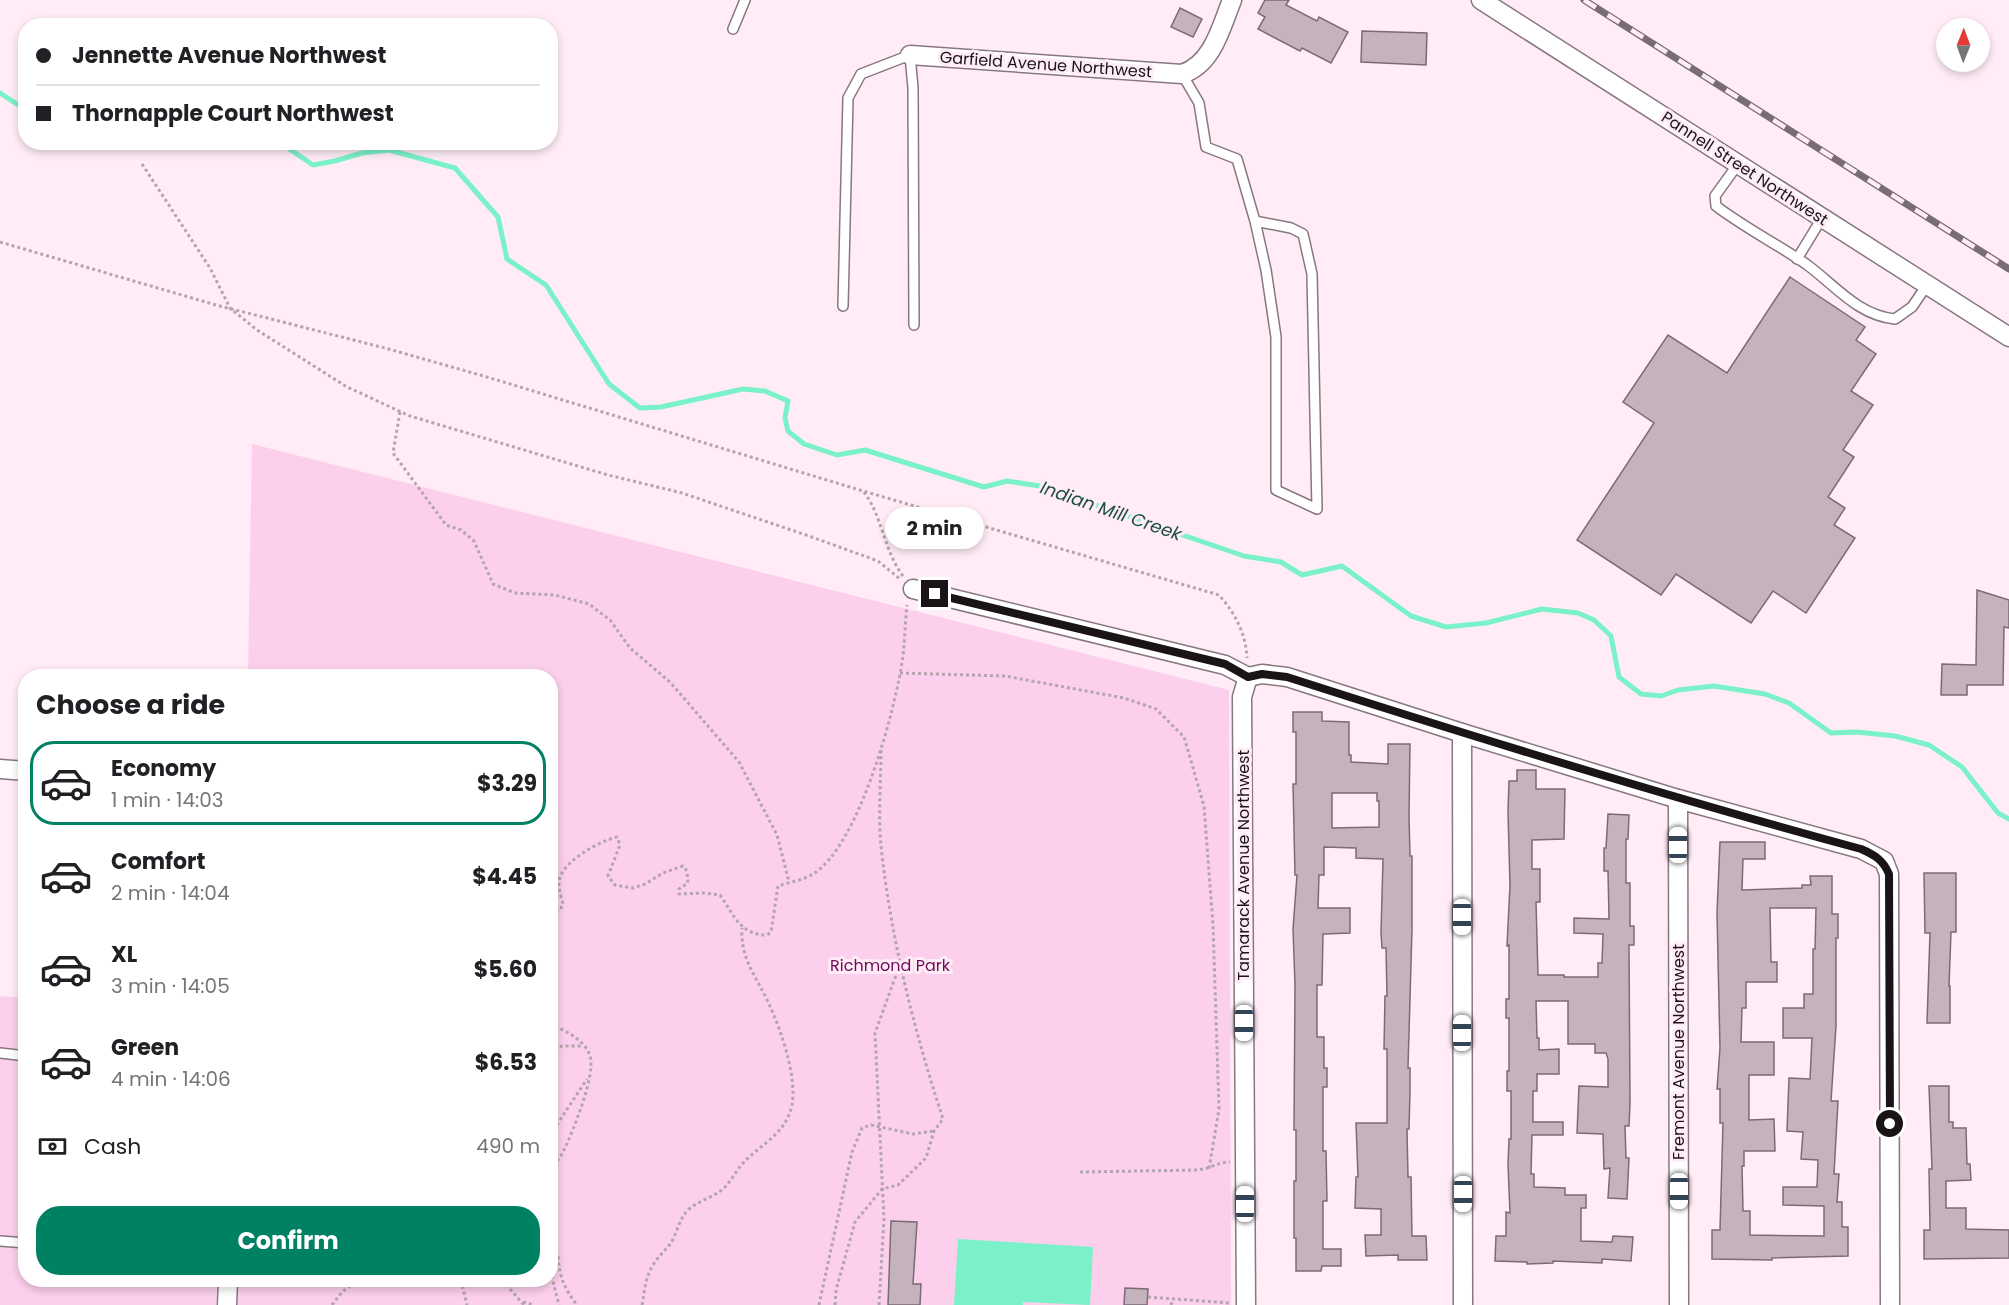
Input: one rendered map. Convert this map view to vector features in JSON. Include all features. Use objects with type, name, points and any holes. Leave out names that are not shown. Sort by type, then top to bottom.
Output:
[{"type":"street","points":[[1182,74],[1194,70],[1210,52],[1232,0]]},
{"type":"street","name":"Pannell Street Northwest","points":[[1481,0],[2009,337]]},
{"type":"street","name":"Garfield Avenue Northwest","points":[[910,54],[1182,74]]},
{"type":"street","points":[[910,587],[1225,664],[1248,677],[1262,674],[1287,677],[1678,799],[1861,849],[1884,861],[1889,874],[1890,1305]]},
{"type":"street","name":"Tamarack Avenue Northwest","points":[[1246,1305],[1242,697],[1248,677]]},
{"type":"street","points":[[1462,733],[1463,1305]]},
{"type":"street","points":[[0,769],[18,770]]},
{"type":"street","name":"Fremont Avenue Northwest","points":[[1678,799],[1679,1305]]},
{"type":"street","points":[[227,1305],[228,1287]]},
{"type":"lane","points":[[733,29],[745,0]]},
{"type":"lane","points":[[843,306],[848,98],[861,74],[910,54],[913,88],[914,325]]},
{"type":"lane","points":[[1182,74],[1199,103],[1206,147],[1236,159],[1255,221],[1266,270],[1276,337],[1276,490],[1317,509],[1310,264],[1303,234],[1291,228],[1255,221]]},
{"type":"lane","points":[[1738,164],[1715,196],[1716,206],[1807,265],[1845,298],[1882,318],[1895,319],[1912,307],[1927,285]]},
{"type":"lane","points":[[1797,259],[1822,218]]},
{"type":"lane","points":[[0,1053],[18,1055]]},
{"type":"lane","points":[[0,1241],[18,1242]]},
{"type":"path","points":[[142,164],[210,268],[230,308],[256,330],[347,387],[400,412],[588,469],[682,493],[809,536],[878,561],[910,587]]},
{"type":"path","points":[[0,242],[230,308],[488,377],[863,491],[1219,595],[1241,628],[1247,649],[1248,677]]},
{"type":"path","points":[[400,412],[393,453],[446,525],[461,530],[474,541],[493,584],[515,593],[555,594],[589,604],[610,620],[630,648],[670,682],[739,762],[777,835],[789,882]]},
{"type":"path","points":[[558,911],[563,904],[560,878],[566,867],[601,841],[617,837],[620,845],[608,876],[615,885],[633,888],[683,866],[687,872],[688,883],[679,889],[679,894],[720,895],[742,928],[754,935],[767,935],[771,932],[778,886],[813,875],[834,855],[854,821],[882,747],[896,697],[910,587],[898,570],[876,511],[863,491]]},
{"type":"path","points":[[900,673],[1005,676],[1124,698],[1156,710],[1184,737],[1204,806],[1213,925],[1219,1109],[1209,1169]]},
{"type":"path","points":[[835,1305],[836,1290],[855,1222],[882,1189],[898,1185],[926,1158],[934,1131],[943,1119],[921,1051],[899,966],[881,844],[882,747]]},
{"type":"path","points":[[642,1305],[645,1279],[674,1238],[679,1221],[688,1210],[705,1197],[724,1188],[745,1161],[779,1132],[792,1104],[788,1054],[769,1004],[747,962],[741,944],[742,928]]},
{"type":"path","points":[[879,1305],[884,1219],[875,1033],[899,966]]},
{"type":"path","points":[[558,1028],[577,1039],[590,1055],[590,1075],[582,1104],[563,1153],[558,1159]]},
{"type":"path","points":[[558,1049],[562,1046],[583,1046]]},
{"type":"path","points":[[558,1123],[590,1075]]},
{"type":"path","points":[[819,1305],[852,1152],[862,1128],[871,1125],[913,1134],[934,1131]]},
{"type":"path","points":[[1080,1172],[1209,1169],[1223,1162],[1245,1163]]},
{"type":"path","points":[[558,1272],[577,1305]]},
{"type":"path","points":[[332,1305],[349,1287]]},
{"type":"path","points":[[463,1287],[467,1305]]},
{"type":"path","points":[[509,1287],[524,1303],[534,1305]]},
{"type":"path","points":[[554,1287],[559,1305]]},
{"type":"path","points":[[1148,1297],[1246,1305]]},
{"type":"path","points":[[1171,1305],[1173,1299]]},
{"type":"green space","name":"Richmond Park","points":[[252,444],[1229,690],[1231,1305],[237,1305],[238,1287],[558,1287],[558,669],[248,669]]},
{"type":"green space","points":[[0,996],[18,997],[18,1287],[217,1287],[216,1305],[0,1305]]},
{"type":"shaded area","points":[[958,1239],[1093,1247],[1090,1305],[1023,1302],[1023,1305],[954,1305]]},
{"type":"building","points":[[1265,0],[1289,0],[1286,5],[1317,21],[1319,17],[1348,32],[1331,63],[1302,48],[1300,51],[1258,29],[1265,17],[1258,13]]},
{"type":"building","points":[[1180,8],[1202,19],[1193,37],[1171,27]]},
{"type":"building","points":[[1362,31],[1427,33],[1426,65],[1361,62]]},
{"type":"building","points":[[1790,277],[1865,327],[1856,340],[1876,354],[1851,391],[1873,405],[1843,450],[1854,457],[1828,497],[1845,508],[1834,525],[1855,538],[1806,613],[1773,591],[1751,623],[1676,574],[1661,595],[1577,540],[1654,423],[1623,402],[1668,335],[1727,373]]},
{"type":"building","points":[[1977,590],[2009,600],[2009,628],[2004,627],[2003,685],[1967,685],[1967,695],[1941,695],[1942,664],[1976,665]]},
{"type":"building","points":[[1293,712],[1322,712],[1322,721],[1349,722],[1351,762],[1388,764],[1388,744],[1410,744],[1412,929],[1408,1177],[1411,1177],[1412,1236],[1426,1236],[1427,1260],[1398,1260],[1398,1255],[1366,1256],[1365,1235],[1381,1235],[1381,1209],[1355,1208],[1356,1177],[1358,1177],[1356,1123],[1387,1123],[1387,1049],[1384,1049],[1385,996],[1387,996],[1386,948],[1382,948],[1381,933],[1383,859],[1356,858],[1356,848],[1324,847],[1324,875],[1319,875],[1318,908],[1350,908],[1350,933],[1323,934],[1322,985],[1317,985],[1317,1037],[1324,1037],[1324,1068],[1327,1068],[1327,1087],[1323,1087],[1323,1151],[1326,1151],[1327,1201],[1323,1201],[1323,1249],[1341,1249],[1341,1266],[1322,1266],[1321,1271],[1296,1271],[1293,929],[1297,875],[1295,875],[1293,784],[1296,784],[1296,732],[1293,732]],"holes":[[[1332,793],[1377,793],[1379,827],[1332,828]]]},
{"type":"building","points":[[1517,770],[1536,770],[1536,789],[1565,789],[1564,839],[1532,840],[1532,869],[1540,869],[1540,902],[1536,902],[1538,975],[1598,977],[1598,963],[1602,963],[1603,934],[1574,933],[1574,918],[1609,919],[1608,871],[1604,871],[1608,814],[1629,815],[1628,839],[1626,839],[1626,883],[1630,883],[1630,926],[1634,926],[1634,945],[1629,945],[1630,1103],[1629,1126],[1625,1126],[1626,1158],[1629,1158],[1627,1199],[1608,1198],[1610,1168],[1604,1169],[1603,1134],[1577,1133],[1579,1086],[1608,1087],[1608,1059],[1606,1053],[1595,1053],[1595,1044],[1568,1044],[1568,1001],[1536,1001],[1539,1050],[1559,1049],[1559,1074],[1537,1074],[1537,1091],[1533,1091],[1533,1122],[1563,1122],[1563,1135],[1532,1135],[1531,1174],[1534,1174],[1534,1187],[1565,1188],[1565,1195],[1586,1195],[1586,1208],[1581,1208],[1581,1241],[1612,1242],[1613,1236],[1633,1237],[1631,1261],[1602,1259],[1602,1263],[1553,1261],[1553,1263],[1527,1264],[1527,1262],[1495,1261],[1496,1236],[1506,1236],[1506,1212],[1510,1213],[1508,1165],[1509,1139],[1511,1139],[1511,1091],[1507,1091],[1509,1018],[1506,1018],[1506,999],[1509,999],[1508,812],[1509,781],[1517,781]]},
{"type":"building","points":[[1720,842],[1765,842],[1765,859],[1743,859],[1742,890],[1802,888],[1802,885],[1811,885],[1810,876],[1832,876],[1832,914],[1838,914],[1836,1026],[1831,1101],[1838,1101],[1834,1174],[1839,1174],[1837,1202],[1842,1202],[1842,1227],[1848,1227],[1848,1256],[1772,1258],[1772,1260],[1712,1259],[1712,1230],[1720,1230],[1723,1123],[1720,1123],[1720,1089],[1717,1089],[1720,1048],[1717,913]],"holes":[[[1770,908],[1816,908],[1813,994],[1804,994],[1804,1008],[1783,1008],[1783,1038],[1812,1038],[1810,1079],[1789,1078],[1787,1131],[1803,1132],[1801,1159],[1818,1160],[1817,1187],[1783,1187],[1783,1205],[1824,1206],[1824,1236],[1750,1235],[1750,1211],[1743,1211],[1744,1151],[1775,1151],[1774,1119],[1749,1120],[1749,1075],[1774,1075],[1774,1042],[1741,1042],[1742,1008],[1746,1008],[1746,982],[1777,982],[1777,962],[1771,962]]]},
{"type":"building","points":[[1924,873],[1956,873],[1956,932],[1951,932],[1950,1023],[1927,1023],[1930,933],[1925,933]]},
{"type":"building","points":[[1929,1086],[1949,1086],[1949,1122],[1953,1122],[1953,1128],[1966,1128],[1967,1164],[1970,1164],[1971,1180],[1946,1181],[1946,1208],[1966,1208],[1966,1229],[2009,1230],[2009,1258],[1924,1259],[1924,1230],[1930,1230],[1929,1169],[1932,1169]]},
{"type":"building","points":[[891,1221],[917,1222],[913,1284],[921,1284],[920,1305],[888,1305]]},
{"type":"building","points":[[1125,1288],[1148,1289],[1147,1305],[1124,1305]]},
{"type":"waterway","name":"Indian Mill Creek","points":[[0,93],[18,105]]},
{"type":"waterway","name":"Indian Mill Creek","points":[[291,150],[313,165],[362,153],[389,150]]},
{"type":"waterway","name":"Indian Mill Creek","points":[[389,150],[455,168],[498,217],[507,259],[546,285],[609,384],[640,408],[661,407],[743,389],[765,391],[788,401],[785,418],[788,431],[804,444],[837,455],[865,450],[984,487],[1007,481],[1040,486],[1244,556],[1281,562],[1302,575],[1342,566],[1411,616],[1446,627],[1486,623],[1542,609],[1578,613],[1594,620],[1611,636],[1619,677],[1641,694],[1661,696],[1678,690],[1714,686],[1765,694],[1789,703],[1831,733],[1857,732],[1895,736],[1929,745],[1962,767],[1998,813],[2009,819]]},
{"type":"railway","points":[[1584,0],[2009,269]]},
{"type":"route","points":[[935,594],[1225,664],[1248,677],[1262,674],[1287,677],[1678,799],[1861,849],[1872,854],[1884,861],[1889,874],[1890,1124]]}]
